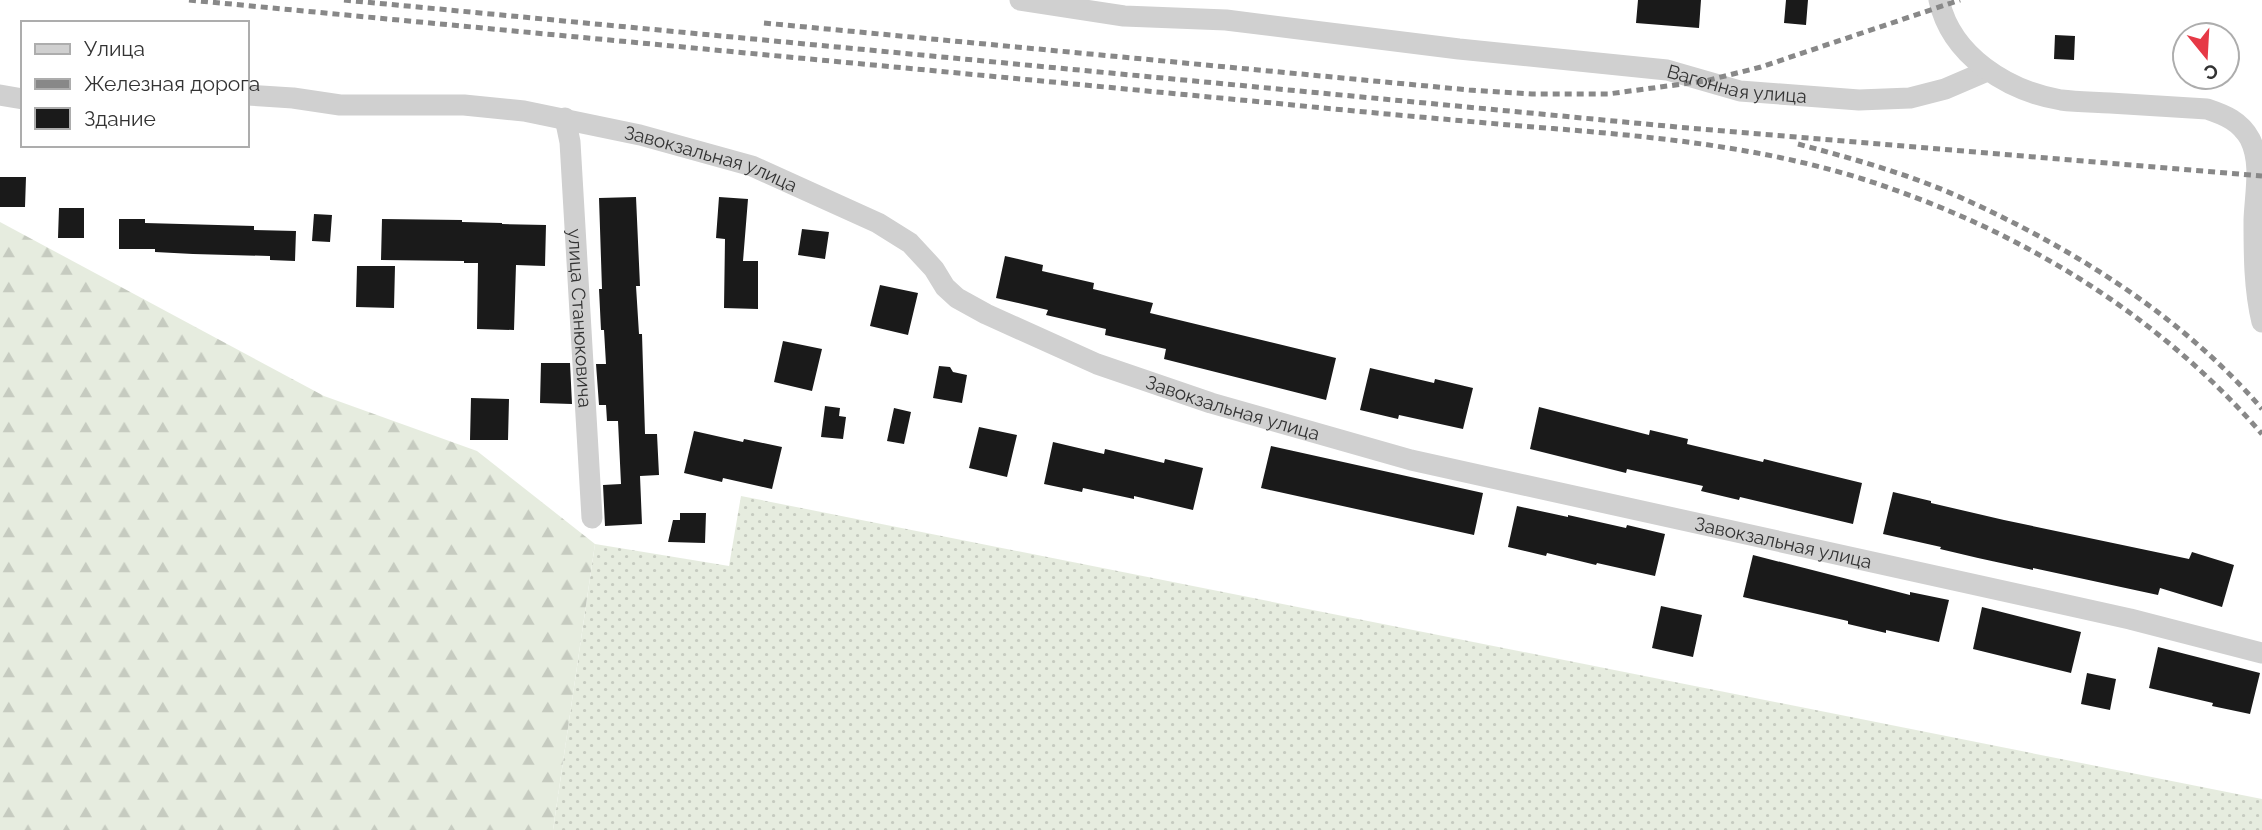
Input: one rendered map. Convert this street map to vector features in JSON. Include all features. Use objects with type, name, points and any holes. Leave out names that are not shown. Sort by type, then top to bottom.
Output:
[{"type":"street","name":"Вагонная улица","points":[[1020,0],[1124,16],[1226,20],[1459,49],[1667,70],[1740,91],[1859,100],[1910,98],[1945,89],[1987,71]]},
{"type":"street","points":[[1939,0],[1949,29],[1963,48],[1987,71],[2023,90],[2061,100],[2207,109],[2227,116],[2242,127],[2251,141],[2256,162],[2254,262],[2262,322]]},
{"type":"street","points":[[0,95],[21,99]]},
{"type":"street","name":"Завокзальная улица","points":[[248,96],[340,104],[464,105],[524,111],[639,135],[752,166],[878,223],[911,243],[934,269],[945,287],[957,298],[986,314],[1097,364],[1211,403],[1411,460],[2130,619],[2262,653]]},
{"type":"street","name":"улица Станюковича","points":[[565,118],[571,155],[592,519]]},
{"type":"green space","points":[[0,222],[324,396],[477,451],[595,544],[553,830],[0,830]]},
{"type":"green space","points":[[741,496],[2262,799],[2262,830],[553,830],[595,544],[729,566]]},
{"type":"building","points":[[1638,0],[1701,0],[1699,28],[1636,23]]},
{"type":"building","points":[[1786,0],[1808,0],[1806,25],[1784,23]]},
{"type":"building","points":[[2055,35],[2075,36],[2074,60],[2054,59]]},
{"type":"building","points":[[0,177],[26,177],[25,207],[0,207]]},
{"type":"building","points":[[636,197],[640,286],[636,286],[639,334],[642,334],[645,434],[657,434],[659,475],[640,476],[642,524],[605,526],[603,485],[621,484],[618,421],[607,421],[606,405],[599,405],[596,364],[606,364],[599,289],[602,289],[599,198]]},
{"type":"building","points":[[719,197],[748,199],[743,261],[758,261],[758,309],[724,308],[725,239],[716,238]]},
{"type":"building","points":[[59,208],[84,208],[84,238],[58,238]]},
{"type":"building","points":[[314,214],[332,215],[330,242],[312,241]]},
{"type":"building","points":[[119,219],[145,219],[145,223],[254,226],[254,230],[296,231],[295,261],[270,260],[270,256],[119,249]]},
{"type":"building","points":[[382,219],[546,225],[545,266],[516,265],[514,330],[477,329],[478,263],[381,260]]},
{"type":"building","points":[[802,229],[829,232],[825,259],[798,255]]},
{"type":"building","points":[[1005,256],[1043,265],[1042,271],[1094,283],[1093,289],[1153,303],[1150,313],[1336,358],[1326,400],[1164,359],[1166,349],[1105,335],[1106,329],[1046,315],[1048,310],[996,298]]},
{"type":"building","points":[[357,266],[395,266],[394,308],[356,307]]},
{"type":"building","points":[[880,285],[918,293],[908,335],[870,326]]},
{"type":"building","points":[[783,341],[822,349],[812,391],[774,382]]},
{"type":"building","points":[[541,363],[570,363],[572,404],[540,403]]},
{"type":"building","points":[[939,366],[950,367],[953,372],[967,375],[962,403],[933,398]]},
{"type":"building","points":[[1370,368],[1434,383],[1435,379],[1473,388],[1463,429],[1399,415],[1398,419],[1360,410]]},
{"type":"building","points":[[471,398],[509,399],[508,440],[470,440]]},
{"type":"building","points":[[825,406],[840,408],[839,416],[846,417],[843,439],[821,437]]},
{"type":"building","points":[[1539,407],[1649,435],[1650,430],[1688,439],[1687,444],[1763,462],[1764,459],[1862,483],[1853,524],[1740,497],[1739,500],[1701,491],[1703,486],[1627,469],[1626,473],[1530,449]]},
{"type":"building","points":[[894,408],[911,412],[904,444],[887,441]]},
{"type":"building","points":[[979,427],[1017,435],[1007,477],[969,468]]},
{"type":"building","points":[[694,431],[782,447],[772,489],[684,473]]},
{"type":"building","points":[[1053,442],[1104,454],[1105,449],[1164,463],[1165,459],[1203,468],[1193,510],[1134,496],[1134,499],[1083,488],[1082,492],[1044,484]]},
{"type":"building","points":[[1271,446],[1483,493],[1474,535],[1261,488]]},
{"type":"building","points":[[1893,492],[2004,520],[2189,559],[2192,552],[2234,565],[2222,607],[2160,588],[2158,595],[2033,570],[1883,534]]},
{"type":"building","points":[[1517,506],[1665,534],[1655,576],[1508,547]]},
{"type":"building","points":[[680,513],[706,513],[705,543],[668,542],[673,520],[680,520]]},
{"type":"building","points":[[1753,555],[1910,595],[1910,592],[1949,600],[1939,642],[1886,630],[1886,633],[1848,624],[1848,621],[1743,597]]},
{"type":"building","points":[[1661,606],[1702,615],[1693,657],[1652,648]]},
{"type":"building","points":[[1982,607],[2081,632],[2071,673],[1973,649]]},
{"type":"building","points":[[2158,647],[2260,673],[2250,714],[2149,688]]},
{"type":"building","points":[[2087,673],[2116,679],[2110,710],[2081,704]]},
{"type":"railway","points":[[189,0],[1616,134],[1757,153],[1850,175],[1895,190],[1998,233],[2047,259],[2140,320],[2224,393],[2262,434]]},
{"type":"railway","points":[[344,0],[1677,127],[2262,176]]},
{"type":"railway","points":[[764,23],[1469,90],[1532,94],[1608,94],[1705,81],[1761,67],[1960,0]]},
{"type":"railway","points":[[1798,144],[1924,182],[2046,240],[2125,288],[2162,315],[2198,344],[2262,409]]}]
